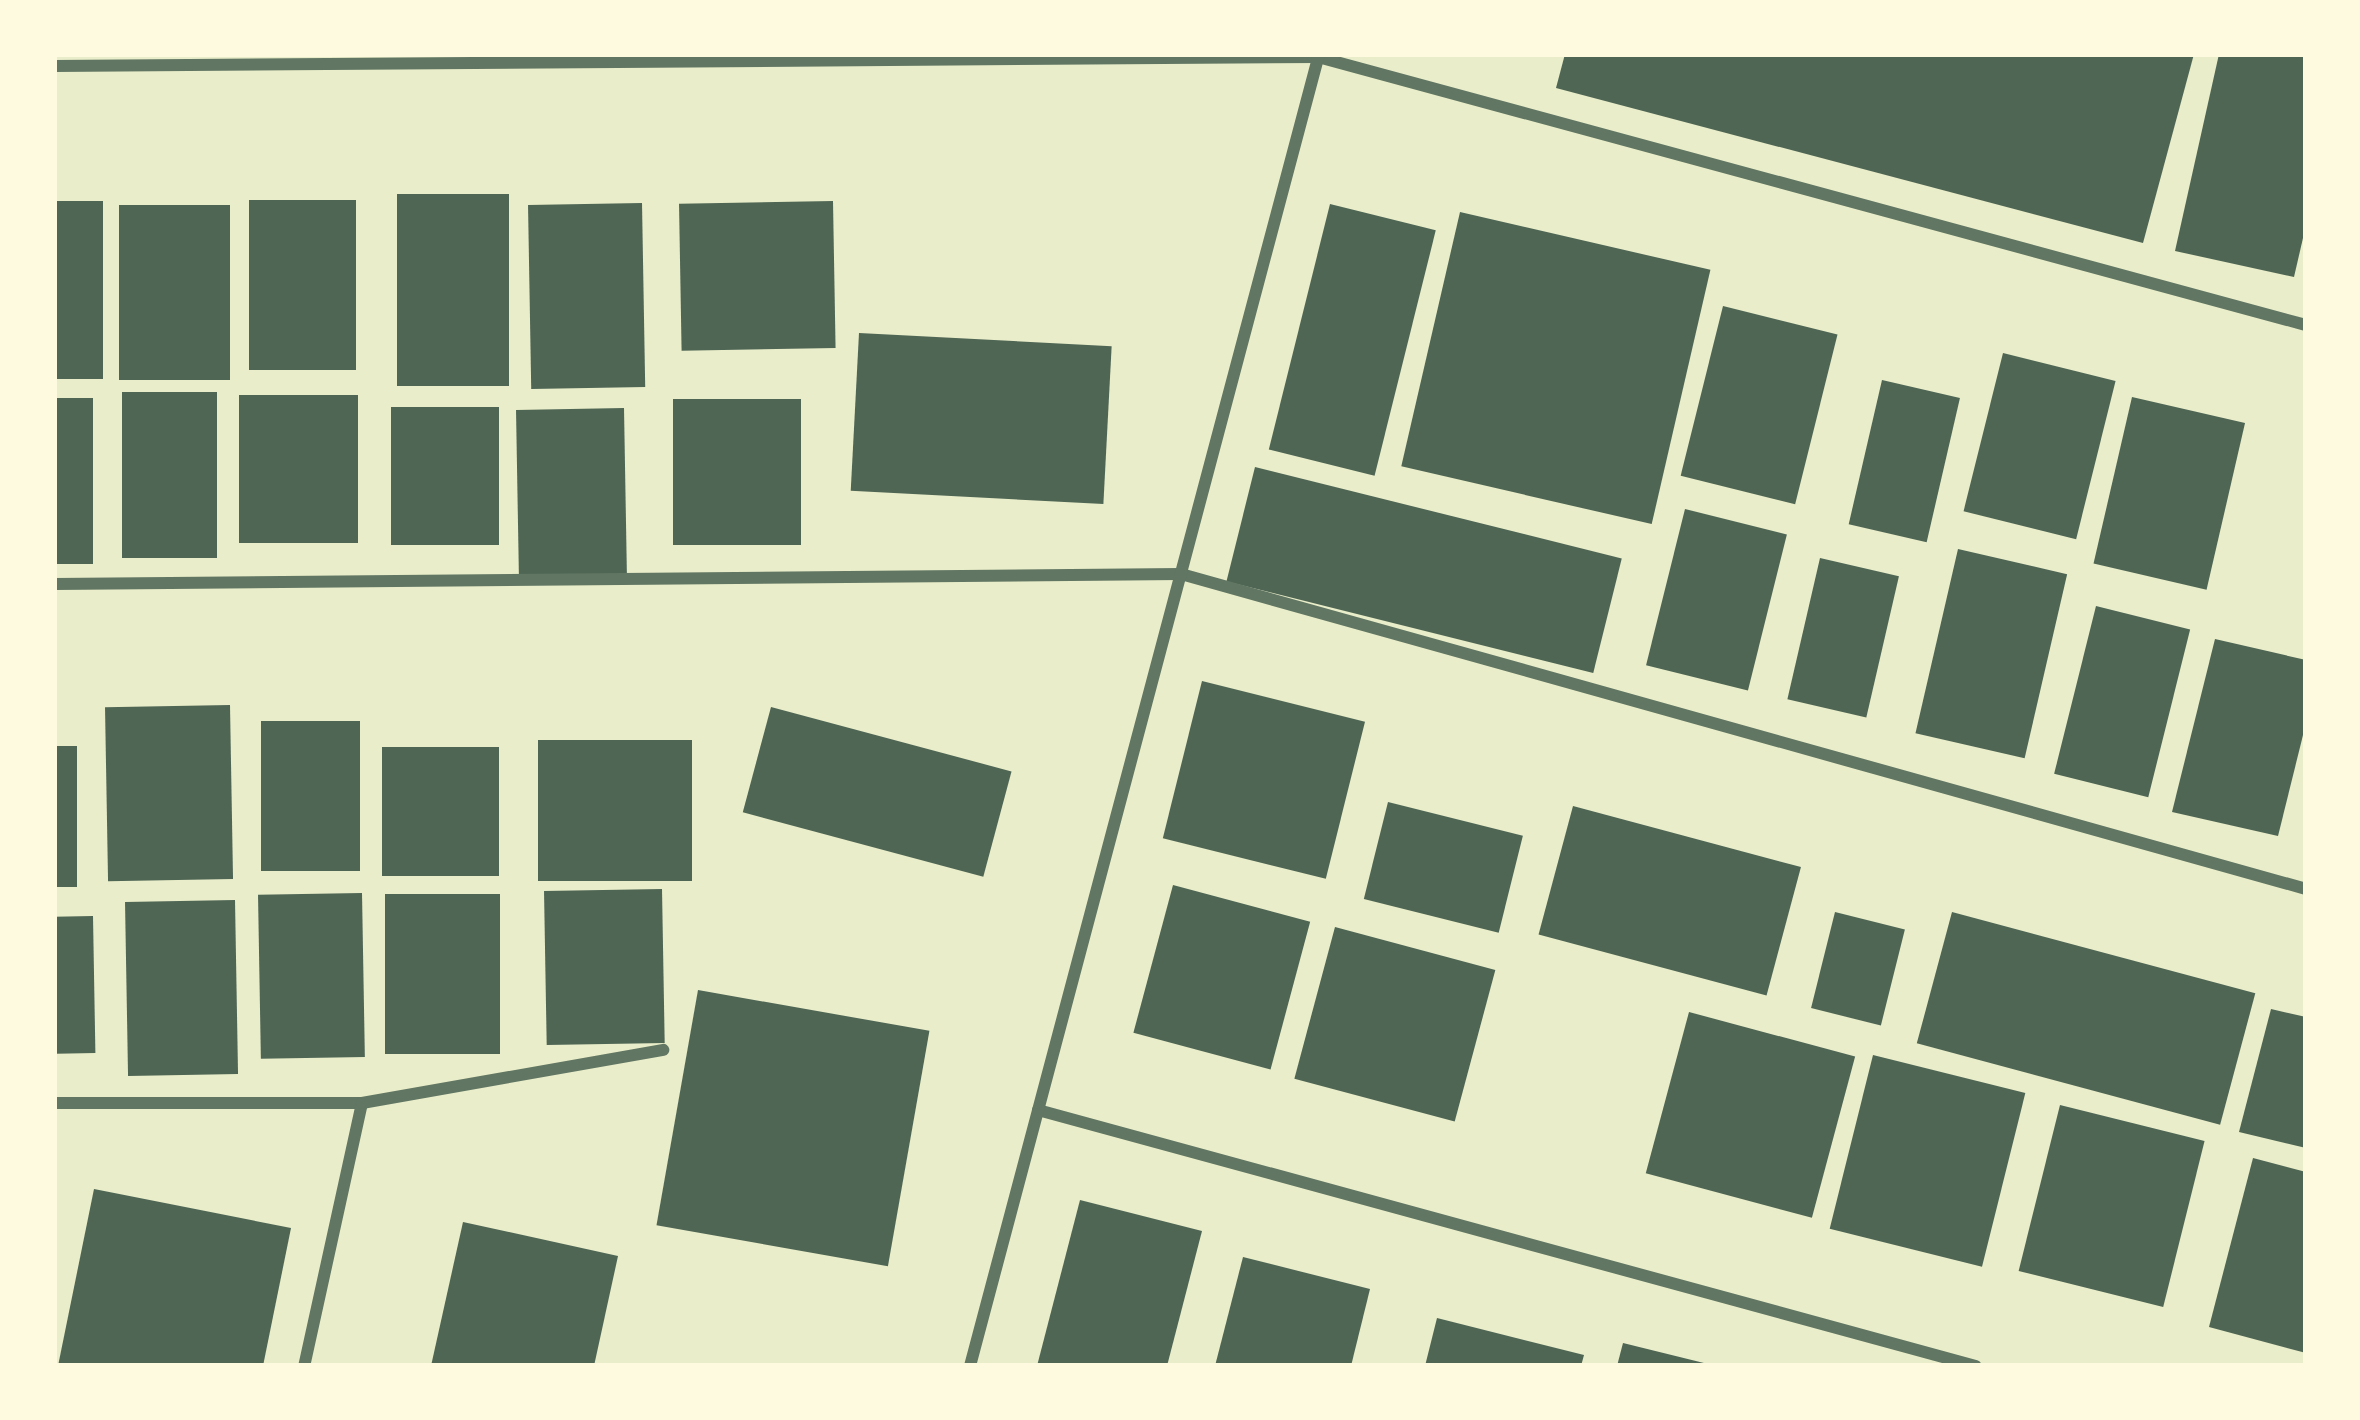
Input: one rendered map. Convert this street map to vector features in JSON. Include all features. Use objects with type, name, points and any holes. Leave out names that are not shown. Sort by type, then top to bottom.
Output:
[{"type":"street","points":[[54,66],[1318,56],[2306,326]]},
{"type":"street","points":[[970,1366],[1318,56]]},
{"type":"street","points":[[54,584],[1181,574],[2306,889]]},
{"type":"street","points":[[54,1103],[362,1103],[663,1050]]},
{"type":"street","points":[[304,1366],[362,1103]]},
{"type":"street","points":[[1038,1109],[1976,1366]]},
{"type":"building","points":[[1565,54],[2194,54],[2143,243],[1556,88]]},
{"type":"building","points":[[2219,54],[2306,54],[2306,225],[2294,277],[2175,251]]},
{"type":"building","points":[[397,194],[509,194],[509,386],[397,386]]},
{"type":"building","points":[[249,200],[356,200],[356,370],[249,370]]},
{"type":"building","points":[[54,201],[103,201],[103,379],[54,379]]},
{"type":"building","points":[[833,201],[836,348],[682,351],[679,204]]},
{"type":"building","points":[[642,203],[645,387],[531,389],[528,205]]},
{"type":"building","points":[[1330,204],[1436,230],[1375,476],[1269,449]]},
{"type":"building","points":[[119,205],[230,205],[230,380],[119,380]]},
{"type":"building","points":[[1460,212],[1710,270],[1652,524],[1401,466]]},
{"type":"building","points":[[1723,306],[1837,335],[1795,504],[1681,476]]},
{"type":"building","points":[[859,333],[1112,346],[1103,504],[851,491]]},
{"type":"building","points":[[2003,353],[2116,381],[2076,539],[1964,511]]},
{"type":"building","points":[[1882,380],[1960,398],[1927,542],[1849,524]]},
{"type":"building","points":[[122,392],[217,392],[217,558],[122,558]]},
{"type":"building","points":[[239,395],[358,395],[358,543],[239,543]]},
{"type":"building","points":[[2132,397],[2245,423],[2207,590],[2094,564]]},
{"type":"building","points":[[54,398],[93,398],[93,564],[54,564]]},
{"type":"building","points":[[673,399],[801,399],[801,545],[673,545]]},
{"type":"building","points":[[391,407],[499,407],[499,545],[391,545]]},
{"type":"building","points":[[624,408],[627,574],[519,576],[516,410]]},
{"type":"building","points":[[1255,467],[1622,558],[1593,673],[1226,581]]},
{"type":"building","points":[[1685,509],[1787,534],[1748,691],[1646,665]]},
{"type":"building","points":[[1958,549],[2067,574],[2025,758],[1915,733]]},
{"type":"building","points":[[1820,558],[1899,576],[1866,718],[1787,699]]},
{"type":"building","points":[[2096,606],[2190,629],[2148,797],[2054,774]]},
{"type":"building","points":[[2215,639],[2306,660],[2306,723],[2278,836],[2172,812]]},
{"type":"building","points":[[1202,681],[1365,722],[1326,879],[1163,838]]},
{"type":"building","points":[[230,705],[233,879],[108,881],[105,707]]},
{"type":"building","points":[[771,707],[1012,771],[983,877],[743,812]]},
{"type":"building","points":[[261,721],[360,721],[360,871],[261,871]]},
{"type":"building","points":[[538,740],[692,740],[692,881],[538,881]]},
{"type":"building","points":[[54,746],[77,746],[77,887],[54,887]]},
{"type":"building","points":[[382,747],[499,747],[499,876],[382,876]]},
{"type":"building","points":[[1388,802],[1523,836],[1499,933],[1364,899]]},
{"type":"building","points":[[1573,806],[1801,867],[1767,996],[1539,934]]},
{"type":"building","points":[[1173,885],[1310,922],[1271,1070],[1133,1033]]},
{"type":"building","points":[[662,889],[665,1043],[547,1045],[544,891]]},
{"type":"building","points":[[362,893],[365,1057],[261,1059],[258,895]]},
{"type":"building","points":[[385,894],[500,894],[500,1054],[385,1054]]},
{"type":"building","points":[[235,900],[238,1074],[128,1076],[125,902]]},
{"type":"building","points":[[1835,912],[1905,929],[1881,1025],[1811,1008]]},
{"type":"building","points":[[1952,912],[2255,993],[2220,1125],[1917,1043]]},
{"type":"building","points":[[93,916],[95,1053],[56,1054],[54,917]]},
{"type":"building","points":[[1335,927],[1495,970],[1455,1122],[1294,1079]]},
{"type":"building","points":[[698,990],[929,1031],[888,1266],[656,1225]]},
{"type":"building","points":[[2271,1009],[2306,1017],[2306,1148],[2239,1132]]},
{"type":"building","points":[[1689,1012],[1855,1057],[1812,1218],[1646,1173]]},
{"type":"building","points":[[1873,1055],[2025,1093],[1982,1267],[1830,1229]]},
{"type":"building","points":[[2060,1105],[2205,1141],[2163,1307],[2019,1271]]},
{"type":"building","points":[[2253,1158],[2306,1172],[2306,1353],[2209,1327]]},
{"type":"building","points":[[94,1189],[291,1228],[263,1366],[58,1366]]},
{"type":"building","points":[[1080,1200],[1202,1231],[1167,1366],[1037,1366]]},
{"type":"building","points":[[463,1222],[618,1256],[594,1366],[431,1366]]},
{"type":"building","points":[[1243,1257],[1370,1289],[1351,1366],[1215,1366]]},
{"type":"building","points":[[1437,1318],[1584,1355],[1581,1366],[1425,1366]]},
{"type":"building","points":[[1623,1343],[1708,1364],[1708,1366],[1617,1366]]}]
